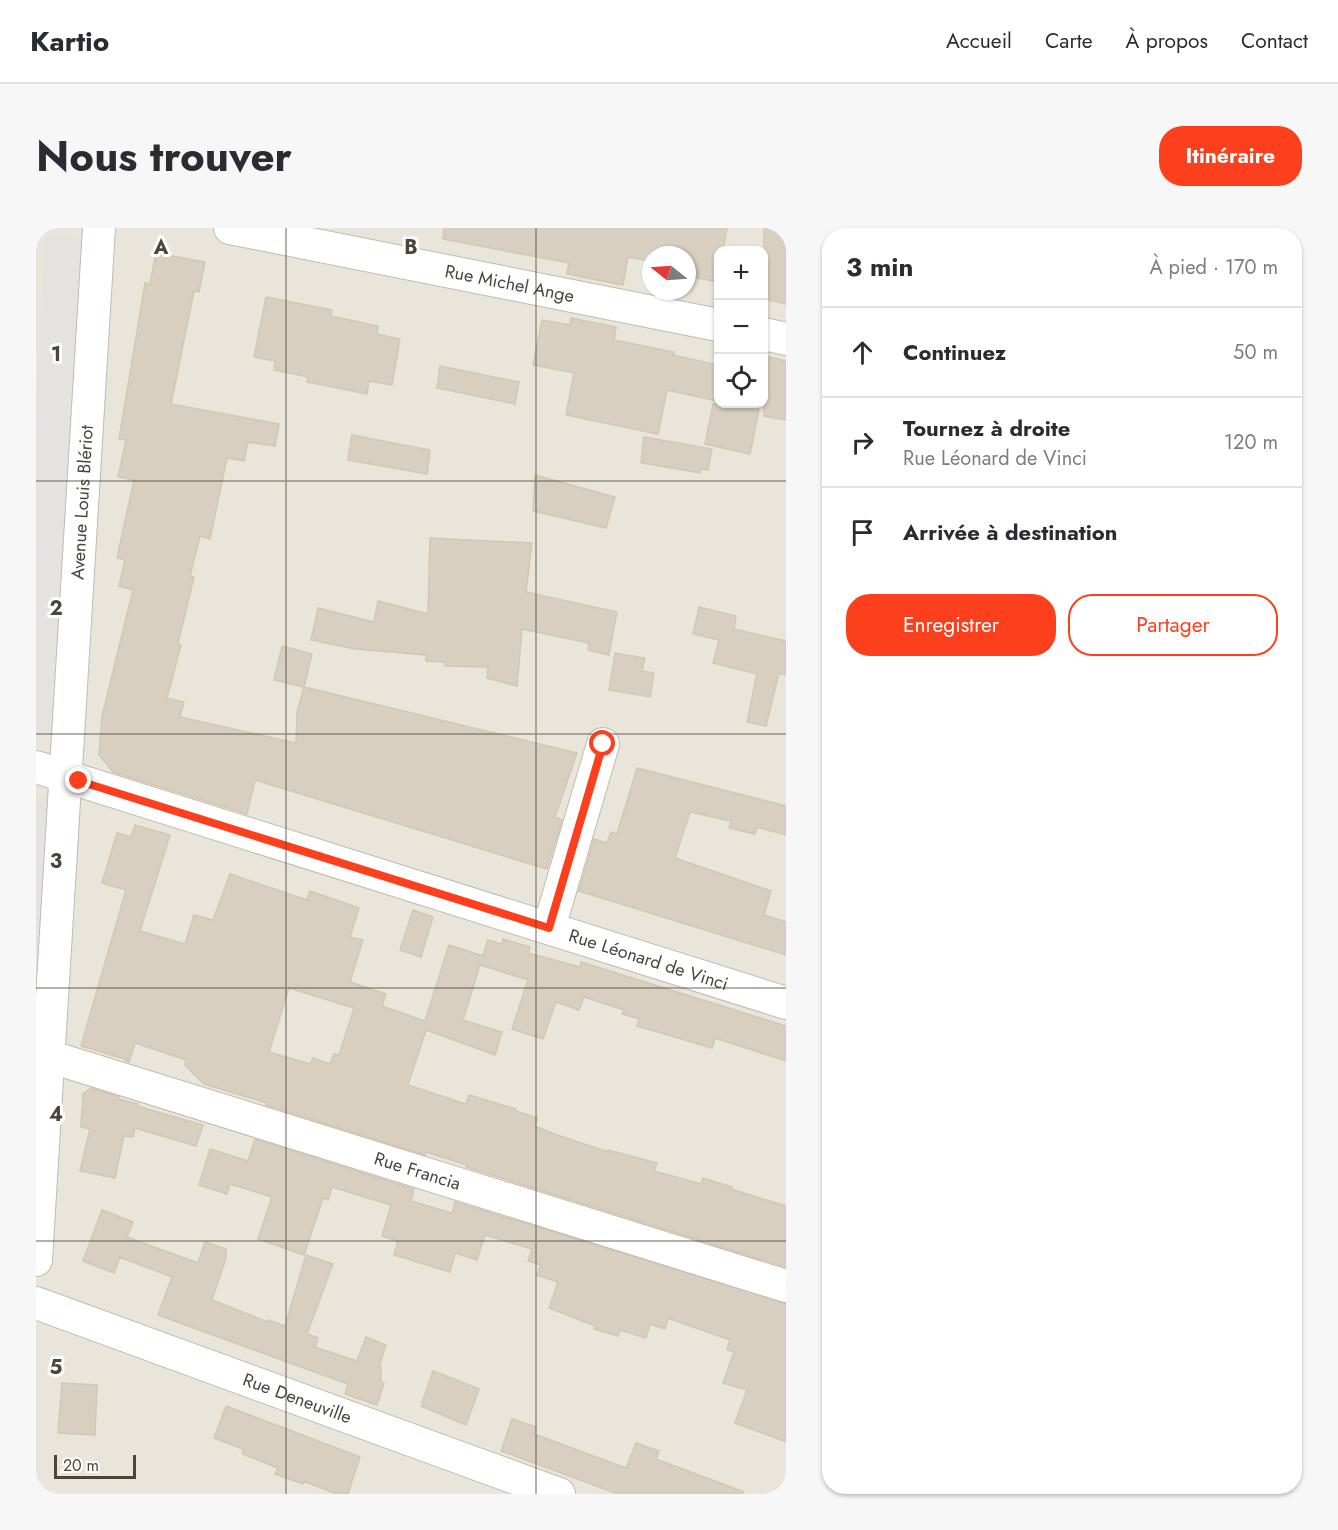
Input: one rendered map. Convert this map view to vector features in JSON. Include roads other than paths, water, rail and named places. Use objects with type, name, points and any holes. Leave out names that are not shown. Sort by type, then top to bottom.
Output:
[{"type":"street","name":"Avenue Louis Blériot","points":[[36,1260],[99,228]]},
{"type":"street","name":"Rue Michel Ange","points":[[230,228],[714,324]]},
{"type":"street","points":[[768,335],[786,339]]},
{"type":"street","points":[[549,928],[603,744]]},
{"type":"street","points":[[36,767],[65,777]]},
{"type":"street","name":"Rue Léonard de Vinci","points":[[65,777],[786,1003]]},
{"type":"street","name":"Rue Francia","points":[[48,1056],[786,1286]]},
{"type":"street","name":"Rue Deneuville","points":[[36,1303],[559,1494]]}]
